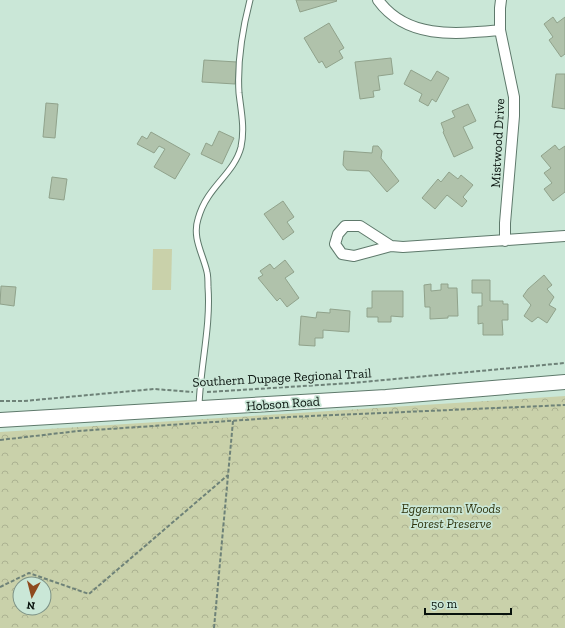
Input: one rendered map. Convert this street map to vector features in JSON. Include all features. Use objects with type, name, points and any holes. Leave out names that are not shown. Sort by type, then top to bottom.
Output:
[{"type":"main road","name":"Hobson Road","points":[[0,420],[386,397],[565,382]]},
{"type":"street","points":[[378,0],[391,14],[404,23],[429,32],[500,30]]},
{"type":"street","name":"Mistwood Drive","points":[[501,0],[500,30],[514,97],[505,241]]},
{"type":"street","points":[[391,246],[360,226],[345,226],[338,234],[335,244],[342,254],[354,256],[391,246],[403,247],[565,236]]},
{"type":"lane","points":[[199,408],[199,392],[205,350],[208,287],[206,272],[196,234],[198,219],[208,198],[235,163],[241,147],[243,127],[239,87],[240,45],[250,0]]},
{"type":"path","name":"Southern Dupage Regional Trail","points":[[0,401],[24,401],[154,390],[199,392],[352,383],[565,363]]},
{"type":"path","points":[[0,440],[78,432],[297,416],[565,405]]},
{"type":"path","points":[[214,628],[233,421]]},
{"type":"path","points":[[0,587],[29,573],[88,594],[228,475]]},
{"type":"green space","points":[[153,249],[172,249],[171,290],[152,290]]},
{"type":"green space","name":"Eggermann Woods Forest Preserve","points":[[565,396],[565,628],[0,628],[0,432]]},
{"type":"building","points":[[296,0],[336,0],[337,1],[300,12]]},
{"type":"building","points":[[553,17],[557,23],[565,17],[565,54],[561,57],[549,40],[553,37],[544,24]]},
{"type":"building","points":[[329,23],[344,48],[339,51],[343,58],[326,68],[322,61],[319,63],[304,38]]},
{"type":"building","points":[[391,58],[393,74],[378,76],[380,90],[373,91],[374,97],[360,99],[355,62]]},
{"type":"building","points":[[204,60],[237,62],[235,84],[202,82]]},
{"type":"building","points":[[411,70],[431,81],[437,71],[449,78],[436,102],[432,99],[428,106],[419,101],[422,94],[404,84]]},
{"type":"building","points":[[556,74],[565,74],[565,109],[552,107]]},
{"type":"building","points":[[46,103],[58,104],[55,138],[43,137]]},
{"type":"building","points":[[468,104],[476,121],[463,127],[473,148],[454,157],[443,132],[441,123],[455,117],[452,111]]},
{"type":"building","points":[[219,131],[234,138],[222,164],[201,154],[206,143],[212,146]]},
{"type":"building","points":[[151,132],[190,154],[175,179],[154,167],[165,149],[159,146],[154,153],[137,144],[142,136],[147,139]]},
{"type":"building","points":[[555,145],[559,150],[565,146],[565,192],[553,201],[544,189],[552,183],[544,173],[551,168],[541,156]]},
{"type":"building","points":[[373,146],[378,146],[382,151],[381,158],[399,181],[387,192],[369,171],[347,170],[343,165],[344,151],[372,153]]},
{"type":"building","points":[[449,172],[458,179],[461,175],[473,185],[463,197],[467,201],[462,207],[447,195],[435,209],[422,198],[438,179],[441,182]]},
{"type":"building","points":[[52,177],[67,179],[64,200],[49,198]]},
{"type":"building","points":[[283,201],[294,217],[287,222],[294,232],[283,240],[264,214]]},
{"type":"building","points":[[285,260],[294,272],[285,278],[299,298],[287,307],[280,298],[277,301],[258,278],[263,275],[260,271],[270,264],[274,269]]},
{"type":"building","points":[[544,275],[552,285],[547,289],[554,297],[549,305],[556,309],[547,323],[538,317],[532,322],[524,316],[531,305],[523,296],[528,289]]},
{"type":"building","points":[[472,280],[490,280],[490,301],[503,301],[503,304],[508,304],[508,320],[502,320],[503,335],[483,335],[483,323],[478,324],[478,306],[482,306],[482,293],[472,293]]},
{"type":"building","points":[[431,284],[431,291],[441,290],[441,284],[448,284],[448,288],[457,288],[458,316],[430,319],[430,307],[425,307],[424,285]]},
{"type":"building","points":[[1,286],[16,287],[14,306],[0,304]]},
{"type":"building","points":[[372,291],[403,291],[403,317],[391,316],[391,322],[378,322],[378,317],[367,317],[367,308],[372,308]]},
{"type":"building","points":[[330,309],[350,311],[349,332],[323,330],[323,338],[315,338],[315,346],[299,345],[301,316],[316,318],[317,312],[330,313]]}]
